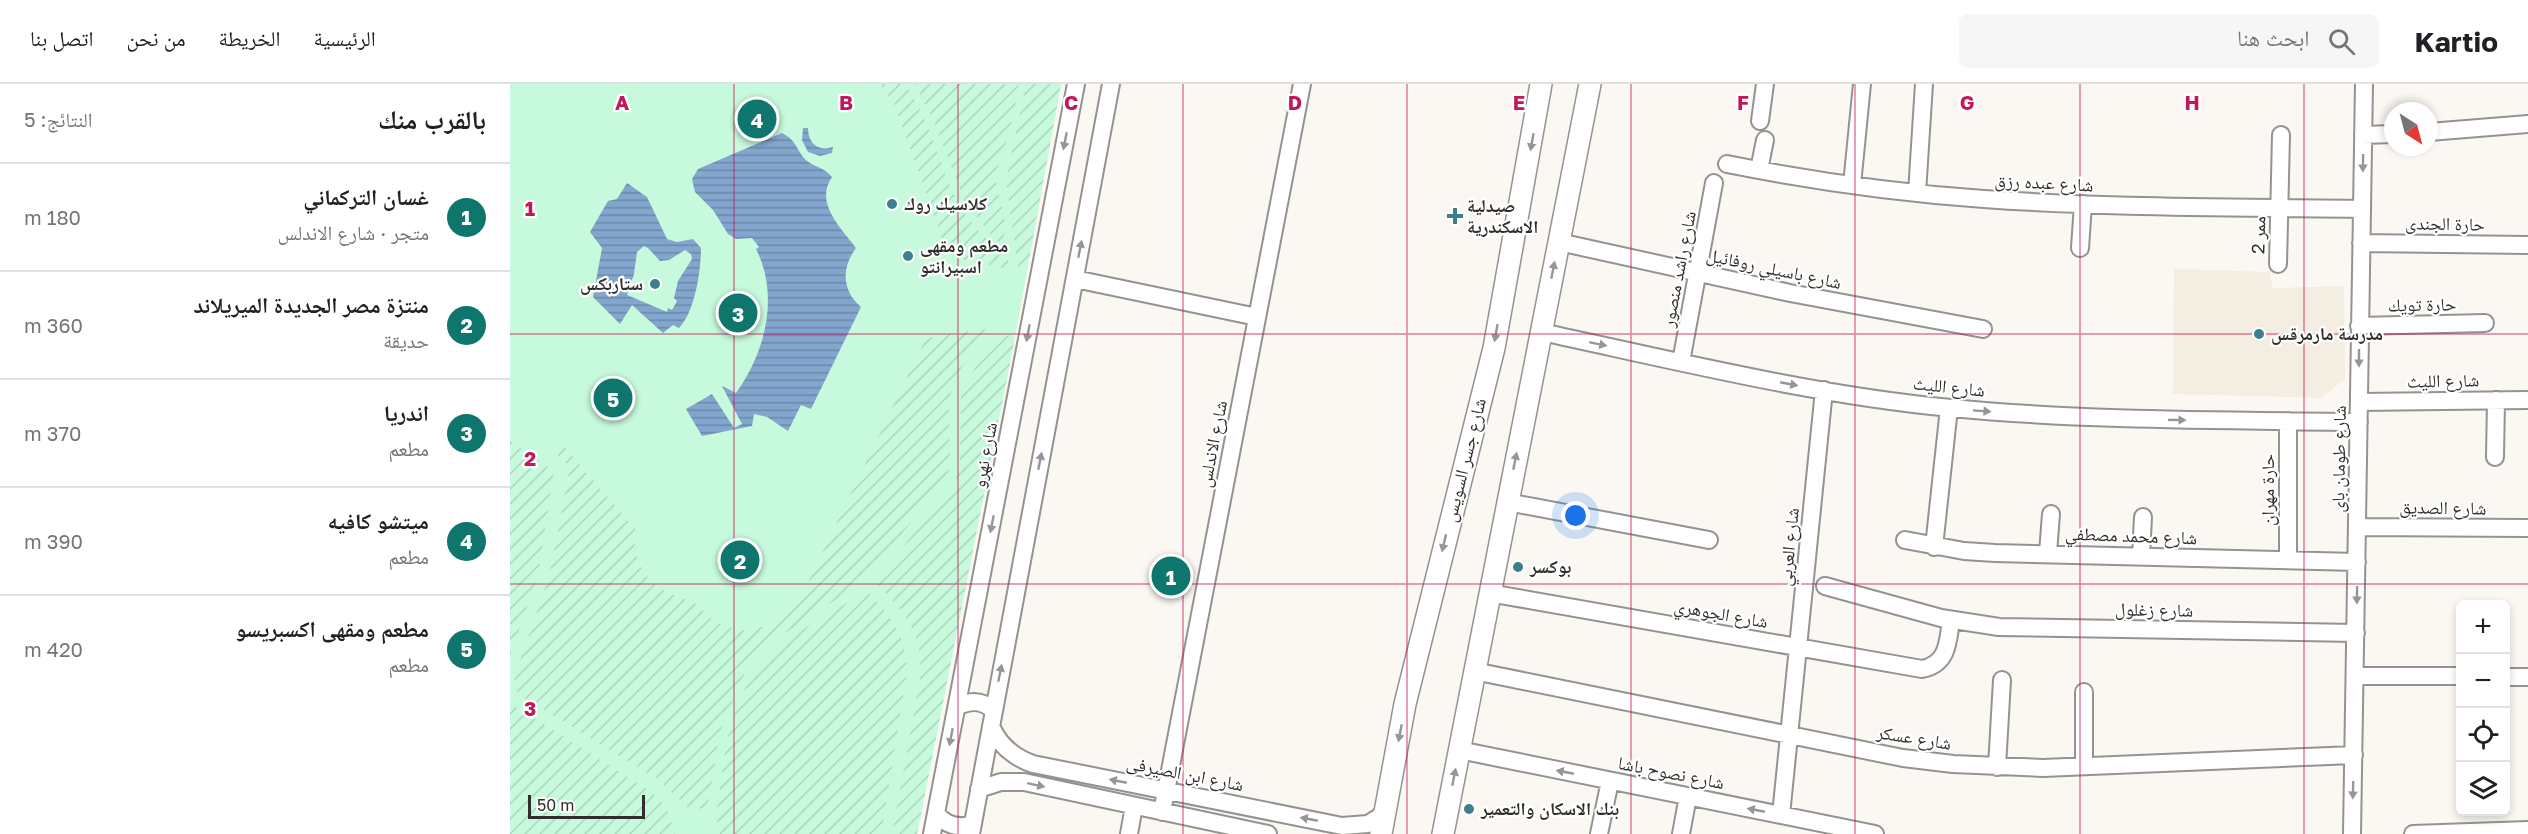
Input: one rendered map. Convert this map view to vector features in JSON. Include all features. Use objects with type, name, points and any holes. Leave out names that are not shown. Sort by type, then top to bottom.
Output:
[{"type":"main road","name":"شارع جسر السويس","points":[[1383,824],[1406,704],[1494,348],[1541,84]]},
{"type":"main road","points":[[1443,834],[1590,84]]},
{"type":"street","name":"شارع نهرو","points":[[932,834],[1076,84]]},
{"type":"street","points":[[936,813],[952,826],[972,829],[1111,84]]},
{"type":"street","name":"شارع الاندلس","points":[[1162,812],[1302,84]]},
{"type":"street","points":[[1760,122],[1765,84]]},
{"type":"street","points":[[1852,185],[1862,84]]},
{"type":"street","points":[[1917,193],[1924,84]]},
{"type":"street","name":"شارع طومان باى","points":[[2352,834],[2364,84]]},
{"type":"street","points":[[2438,131],[2528,124]]},
{"type":"street","points":[[2363,135],[2384,134]]},
{"type":"street","name":"ممر 2","points":[[2278,264],[2281,135]]},
{"type":"street","points":[[1759,170],[1765,140]]},
{"type":"street","name":"شارع عبده رزق","points":[[1727,164],[1852,185],[1917,193],[2083,204],[2361,209]]},
{"type":"street","name":"شارع راشد منصور","points":[[1681,362],[1714,183]]},
{"type":"street","points":[[2080,248],[2083,204]]},
{"type":"street","name":"شارع باسيلي روفائيل","points":[[1559,242],[1790,293],[1983,329]]},
{"type":"street","name":"حارة الجندى","points":[[2361,243],[2528,245]]},
{"type":"street","points":[[1075,279],[1257,317]]},
{"type":"street","name":"حارة تويك","points":[[2359,326],[2485,323]]},
{"type":"street","name":"شارع الليث","points":[[1541,333],[1824,390],[1949,408],[2062,417],[2359,422]]},
{"type":"street","name":"شارع العربي","points":[[1781,815],[1824,390]]},
{"type":"street","points":[[2495,457],[2496,400]]},
{"type":"street","name":"شارع الليث","points":[[2359,402],[2528,400]]},
{"type":"street","points":[[1934,547],[1949,408]]},
{"type":"street","name":"حارة مهران","points":[[2288,421],[2288,560]]},
{"type":"street","points":[[1507,502],[1709,540]]},
{"type":"street","points":[[2048,553],[2051,514]]},
{"type":"street","points":[[2141,556],[2143,517]]},
{"type":"street","name":"شارع الصديق","points":[[2358,527],[2528,528]]},
{"type":"street","name":"شارع محمد مصطفي","points":[[1905,540],[1934,547],[1995,553],[2357,562]]},
{"type":"street","name":"شارع زغلول","points":[[1825,586],[1952,620],[2015,627],[2356,633]]},
{"type":"street","name":"شارع الجوهري","points":[[1489,593],[1922,669],[1930,668],[1943,658],[1947,650],[1952,620]]},
{"type":"street","name":"شارع عسكر","points":[[1474,671],[1903,758],[1953,764],[1997,767],[2354,755]]},
{"type":"street","points":[[2356,676],[2456,676]]},
{"type":"street","points":[[2510,676],[2528,676]]},
{"type":"street","points":[[1997,767],[2002,680]]},
{"type":"street","points":[[2084,693],[2084,765]]},
{"type":"street","points":[[957,707],[976,701],[992,718]]},
{"type":"street","name":"شارع ابن الصيرفى","points":[[992,718],[1005,747],[1027,762],[1348,827],[1383,824]]},
{"type":"street","name":"شارع نصوح باشا","points":[[1459,750],[1781,815],[1842,831],[1875,834]]},
{"type":"street","points":[[1599,834],[1610,781]]},
{"type":"street","points":[[979,789],[1001,782],[1018,782],[1268,834]]},
{"type":"street","points":[[1681,834],[1688,796]]},
{"type":"street","points":[[1129,834],[1134,806]]},
{"type":"street","points":[[2413,834],[2528,830]]},
{"type":"shaded area","name":"مدرسة مارمرقس","points":[[2174,269],[2270,272],[2273,288],[2344,286],[2345,379],[2321,398],[2173,394]]},
{"type":"green space","points":[[510,84],[1061,84],[1015,337],[917,834],[510,834]]},
{"type":"green space","points":[[880,84],[904,84],[928,127],[958,203],[975,227],[1010,263],[1009,269],[956,258],[946,250],[894,103]]},
{"type":"green space","points":[[914,84],[1018,84],[1012,119],[996,176],[1005,222],[1003,237],[999,243],[965,203],[933,119]]},
{"type":"green space","points":[[1026,84],[1061,84],[1027,271],[1018,270],[1006,180]]},
{"type":"green space","points":[[991,328],[995,331],[969,357],[954,379],[949,403],[950,467],[945,479],[864,581],[770,643],[756,656],[745,672],[719,734],[710,798],[705,807],[696,810],[687,807],[659,780],[518,694],[514,678],[549,577],[570,468],[555,452],[561,443],[635,529],[637,558],[652,582],[672,594],[691,601],[712,620],[727,627],[738,630],[760,628],[781,618],[798,603],[926,338]]},
{"type":"green space","points":[[1004,334],[1015,337],[917,834],[892,834],[921,672],[920,657],[914,632],[902,612],[875,582],[955,482],[960,460],[961,393],[983,354]]},
{"type":"green space","points":[[510,441],[554,471],[538,575],[510,656]]},
{"type":"green space","points":[[867,591],[890,618],[901,637],[907,672],[881,834],[720,834],[717,813],[730,728],[749,682],[768,657],[789,639]]},
{"type":"green space","points":[[510,703],[653,793],[667,809],[675,834],[510,834]]},
{"type":"water","points":[[803,128],[808,128],[812,142],[818,147],[833,147],[832,153],[820,156],[808,152],[802,140]]},
{"type":"water","points":[[782,133],[793,142],[807,161],[832,177],[827,187],[828,206],[837,224],[856,248],[848,263],[846,279],[850,294],[861,307],[811,409],[801,405],[788,431],[767,417],[754,414],[752,426],[702,436],[686,409],[712,394],[734,428],[742,424],[722,386],[736,393],[746,377],[761,342],[768,305],[763,267],[756,249],[759,247],[752,238],[736,239],[728,234],[713,210],[695,192],[692,179],[698,169]]},
{"type":"water","points":[[627,183],[647,197],[667,239],[677,242],[693,239],[701,248],[700,268],[693,301],[685,321],[679,328],[673,325],[663,333],[632,305],[620,324],[593,297],[602,248],[590,232],[608,201],[617,199]],"holes":[[[644,246],[660,261],[669,260],[685,250],[691,254],[692,259],[678,281],[674,298],[677,301],[672,310],[668,308],[667,312],[627,295],[634,274],[637,252]]]},
{"type":"place","name":"ميتشو كافيه","points":[[757,119]]},
{"type":"place","name":"كلاسيك روك","points":[[892,204]]},
{"type":"place","name":"صيدلية الاسكندرية","points":[[1455,216]]},
{"type":"place","name":"مطعم ومقهى اسبيرانتو","points":[[908,256]]},
{"type":"place","name":"ستاربكس","points":[[655,284]]},
{"type":"place","name":"اندريا","points":[[738,313]]},
{"type":"place","name":"مدرسة مارمرقس","points":[[2259,334]]},
{"type":"place","name":"مطعم ومقهى اكسبريسو","points":[[613,398]]},
{"type":"place","name":"منتزة مصر الجديدة الميريلاند","points":[[740,560]]},
{"type":"place","name":"بوكسر","points":[[1518,567]]},
{"type":"place","name":"غسان التركماني","points":[[1171,576]]},
{"type":"place","name":"بنك الاسكان والتعمير","points":[[1469,809]]}]
